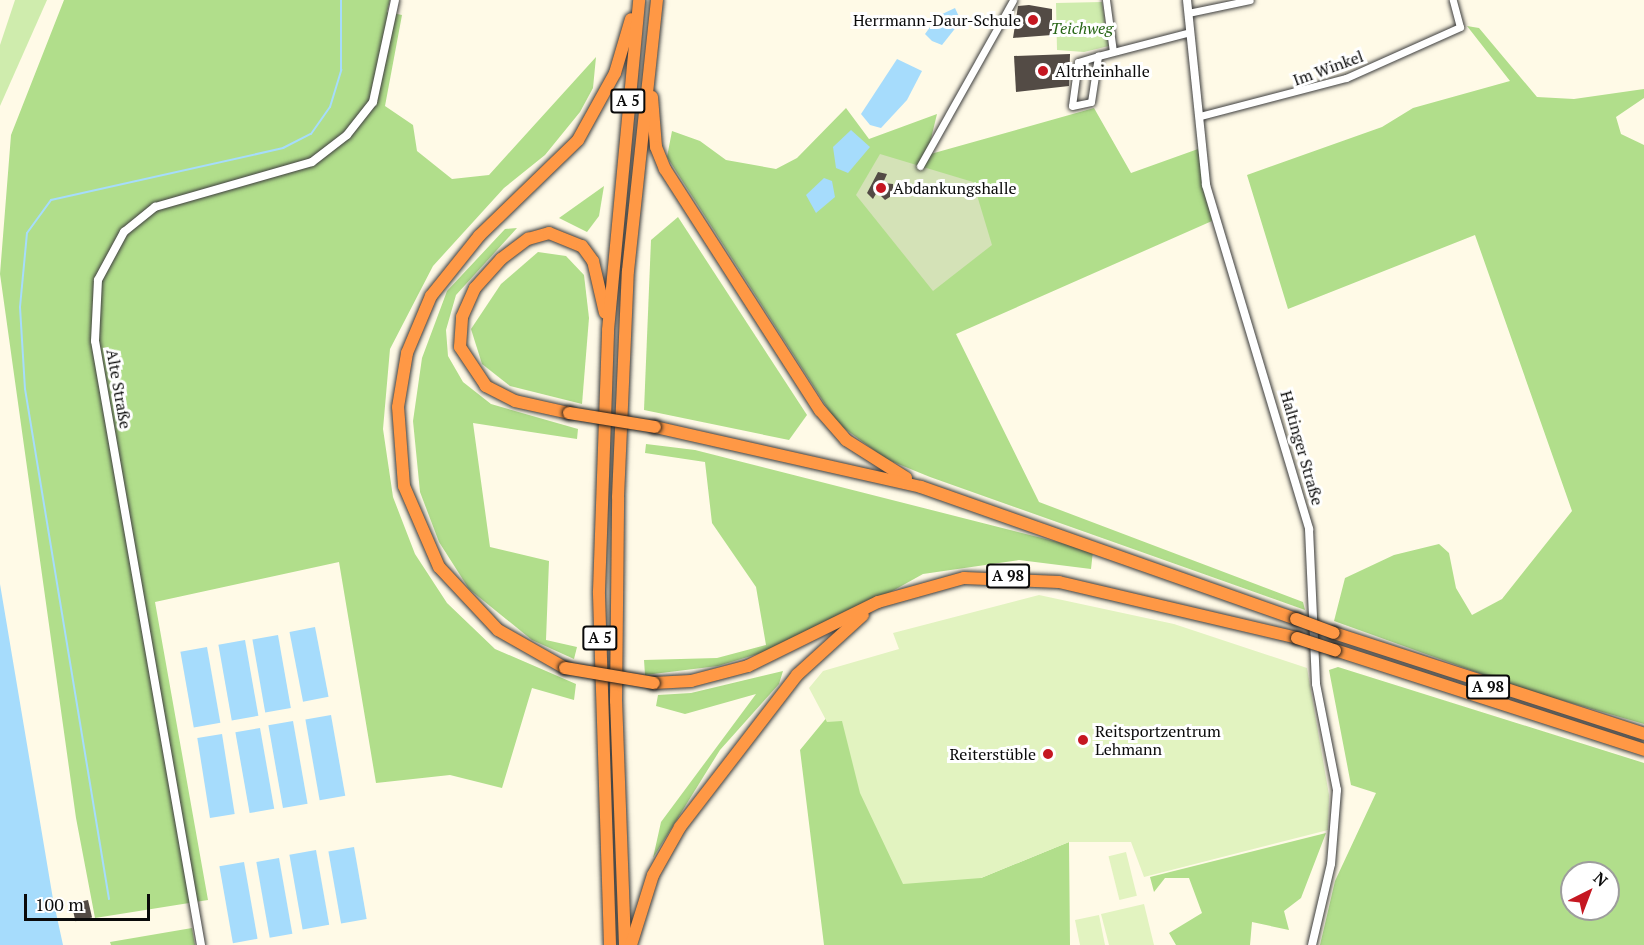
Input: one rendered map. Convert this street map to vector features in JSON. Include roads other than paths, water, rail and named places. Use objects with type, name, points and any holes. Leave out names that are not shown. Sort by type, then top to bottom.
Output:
[{"type":"highway","name":"A 5","points":[[610,945],[600,603],[608,330],[638,0]]},
{"type":"highway","points":[[638,0],[615,73],[578,140],[478,237],[432,296],[407,354],[398,407],[404,486],[439,567],[498,630],[566,668],[654,683],[691,681],[748,666],[878,602]]},
{"type":"highway","name":"A 5","points":[[625,945],[616,701],[618,497],[628,271],[657,0]]},
{"type":"highway","points":[[650,57],[656,147],[682,198],[832,426],[860,451],[921,486]]},
{"type":"highway","points":[[608,330],[593,261],[567,237],[549,233],[518,245],[468,302],[460,347],[476,375],[497,394],[569,413],[655,427],[921,486]]},
{"type":"highway","name":"A 98","points":[[921,486],[1334,633],[1644,734]]},
{"type":"highway","name":"A 98","points":[[878,602],[942,581],[1026,577],[1297,638],[1644,750]]},
{"type":"highway","points":[[631,945],[666,848],[783,692],[878,602]]},
{"type":"street","name":"Alte Straße","points":[[201,945],[95,341],[98,280],[124,232],[155,207],[312,162],[347,135],[373,102],[395,0]]},
{"type":"street","points":[[920,166],[1013,0]]},
{"type":"street","points":[[1106,0],[1113,52]]},
{"type":"street","name":"Haltinger Straße","points":[[1187,0],[1206,185],[1309,529],[1316,684],[1337,790],[1330,864],[1312,945]]},
{"type":"street","points":[[1188,13],[1250,0]]},
{"type":"street","name":"Im Winkel","points":[[1200,116],[1346,78],[1460,27],[1453,0]]},
{"type":"street","points":[[1098,56],[1092,102],[1072,106],[1078,62],[1098,56],[1190,32]]},
{"type":"water","points":[[955,8],[961,21],[942,45],[932,41],[925,34],[938,16]]},
{"type":"water","points":[[897,59],[922,71],[907,100],[881,128],[870,125],[861,114]]},
{"type":"water","points":[[851,130],[870,147],[848,173],[836,168],[833,147]]},
{"type":"water","points":[[824,178],[832,181],[835,197],[816,213],[806,195]]},
{"type":"water","points":[[0,584],[53,899],[63,945],[0,945]]},
{"type":"water","points":[[315,627],[329,697],[303,702],[289,632]]},
{"type":"water","points":[[278,635],[291,708],[265,712],[252,640]]},
{"type":"water","points":[[245,640],[258,716],[232,721],[218,645]]},
{"type":"water","points":[[207,647],[220,723],[194,728],[180,652]]},
{"type":"water","points":[[331,715],[345,796],[320,800],[305,720]]},
{"type":"water","points":[[293,721],[308,804],[283,808],[268,725]]},
{"type":"water","points":[[260,728],[274,809],[250,813],[235,732]]},
{"type":"water","points":[[222,734],[235,814],[210,818],[197,738]]},
{"type":"water","points":[[354,847],[367,919],[341,923],[328,852]]},
{"type":"water","points":[[316,850],[329,925],[303,930],[289,855]]},
{"type":"water","points":[[279,858],[292,934],[270,938],[256,862]]},
{"type":"water","points":[[244,862],[258,939],[233,943],[219,866]]},
{"type":"waterway","points":[[109,899],[25,389],[20,307],[27,233],[51,200],[283,148],[311,134],[330,107],[341,70],[341,0]]},
{"type":"place","name":"Herrmann-Daur-Schule","points":[[1033,20]]},
{"type":"place","name":"Altrheinhalle","points":[[1043,71]]},
{"type":"place","name":"Abdankungshalle","points":[[881,188]]},
{"type":"place","name":"Reitsportzentrum Lehmann","points":[[1083,740]]},
{"type":"place","name":"Reiterstüble","points":[[1048,754]]},
{"type":"park label","name":"Teichweg","points":[[1082,28]]}]
